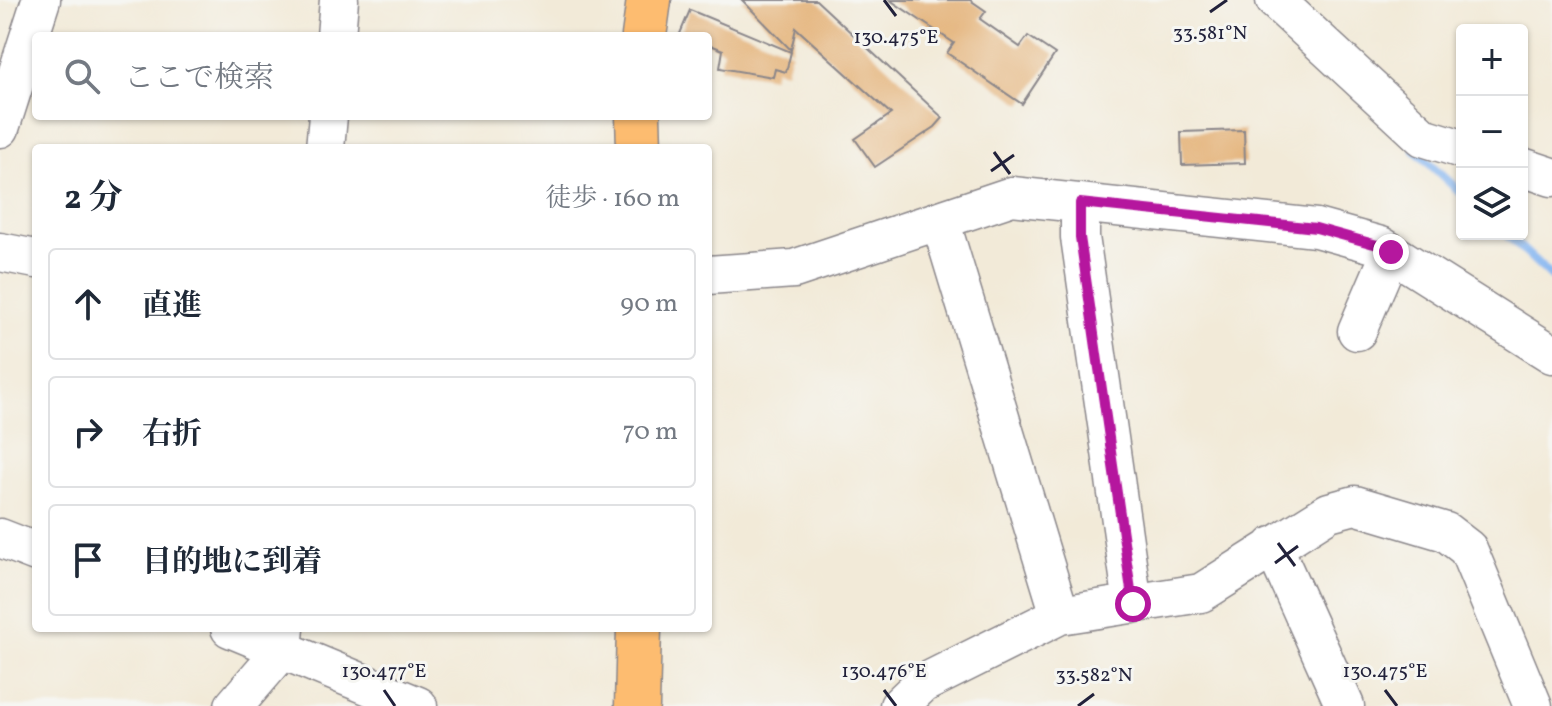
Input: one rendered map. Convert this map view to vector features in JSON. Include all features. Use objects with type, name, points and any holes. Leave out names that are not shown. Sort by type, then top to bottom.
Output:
[{"type":"main road","points":[[645,32],[649,0]]},
{"type":"main road","points":[[638,120],[639,144]]},
{"type":"main road","points":[[637,706],[639,632]]},
{"type":"street","points":[[0,128],[41,0]]},
{"type":"street","points":[[336,32],[339,0]]},
{"type":"street","points":[[1275,0],[1423,137],[1456,147]]},
{"type":"street","points":[[325,144],[328,120]]},
{"type":"street","points":[[1525,168],[1552,177]]},
{"type":"street","points":[[712,275],[794,269],[1012,196],[1316,228],[1381,246],[1552,354]]},
{"type":"street","points":[[1080,203],[1080,237],[1133,604]]},
{"type":"street","points":[[940,220],[1070,614]]},
{"type":"street","points":[[0,252],[32,258]]},
{"type":"street","points":[[1357,331],[1391,252]]},
{"type":"street","points":[[899,706],[922,684],[1070,614],[1201,593],[1329,512],[1355,505],[1446,532],[1468,549],[1533,706]]},
{"type":"street","points":[[0,538],[32,550]]},
{"type":"street","points":[[1273,546],[1345,706]]},
{"type":"street","points":[[252,632],[284,638],[418,706]]},
{"type":"street","points":[[234,706],[284,638]]},
{"type":"building","points":[[742,0],[816,0],[943,118],[935,127],[875,167],[855,139],[891,114],[796,28],[791,50]]},
{"type":"building","points":[[890,0],[970,0],[986,11],[980,19],[1020,47],[1028,36],[1055,54],[1022,104],[947,53],[954,43]]},
{"type":"building","points":[[690,10],[791,52],[786,72],[775,69],[773,77],[720,68],[723,50],[712,46],[712,32],[681,32]]},
{"type":"building","points":[[1244,130],[1245,163],[1182,165],[1181,132]]},
{"type":"waterway","points":[[1253,0],[1266,12]]},
{"type":"waterway","points":[[1415,150],[1456,188]]},
{"type":"waterway","points":[[1512,240],[1552,277]]},
{"type":"route","points":[[1133,604],[1080,237],[1080,203],[1316,228],[1381,246],[1391,252]]}]
